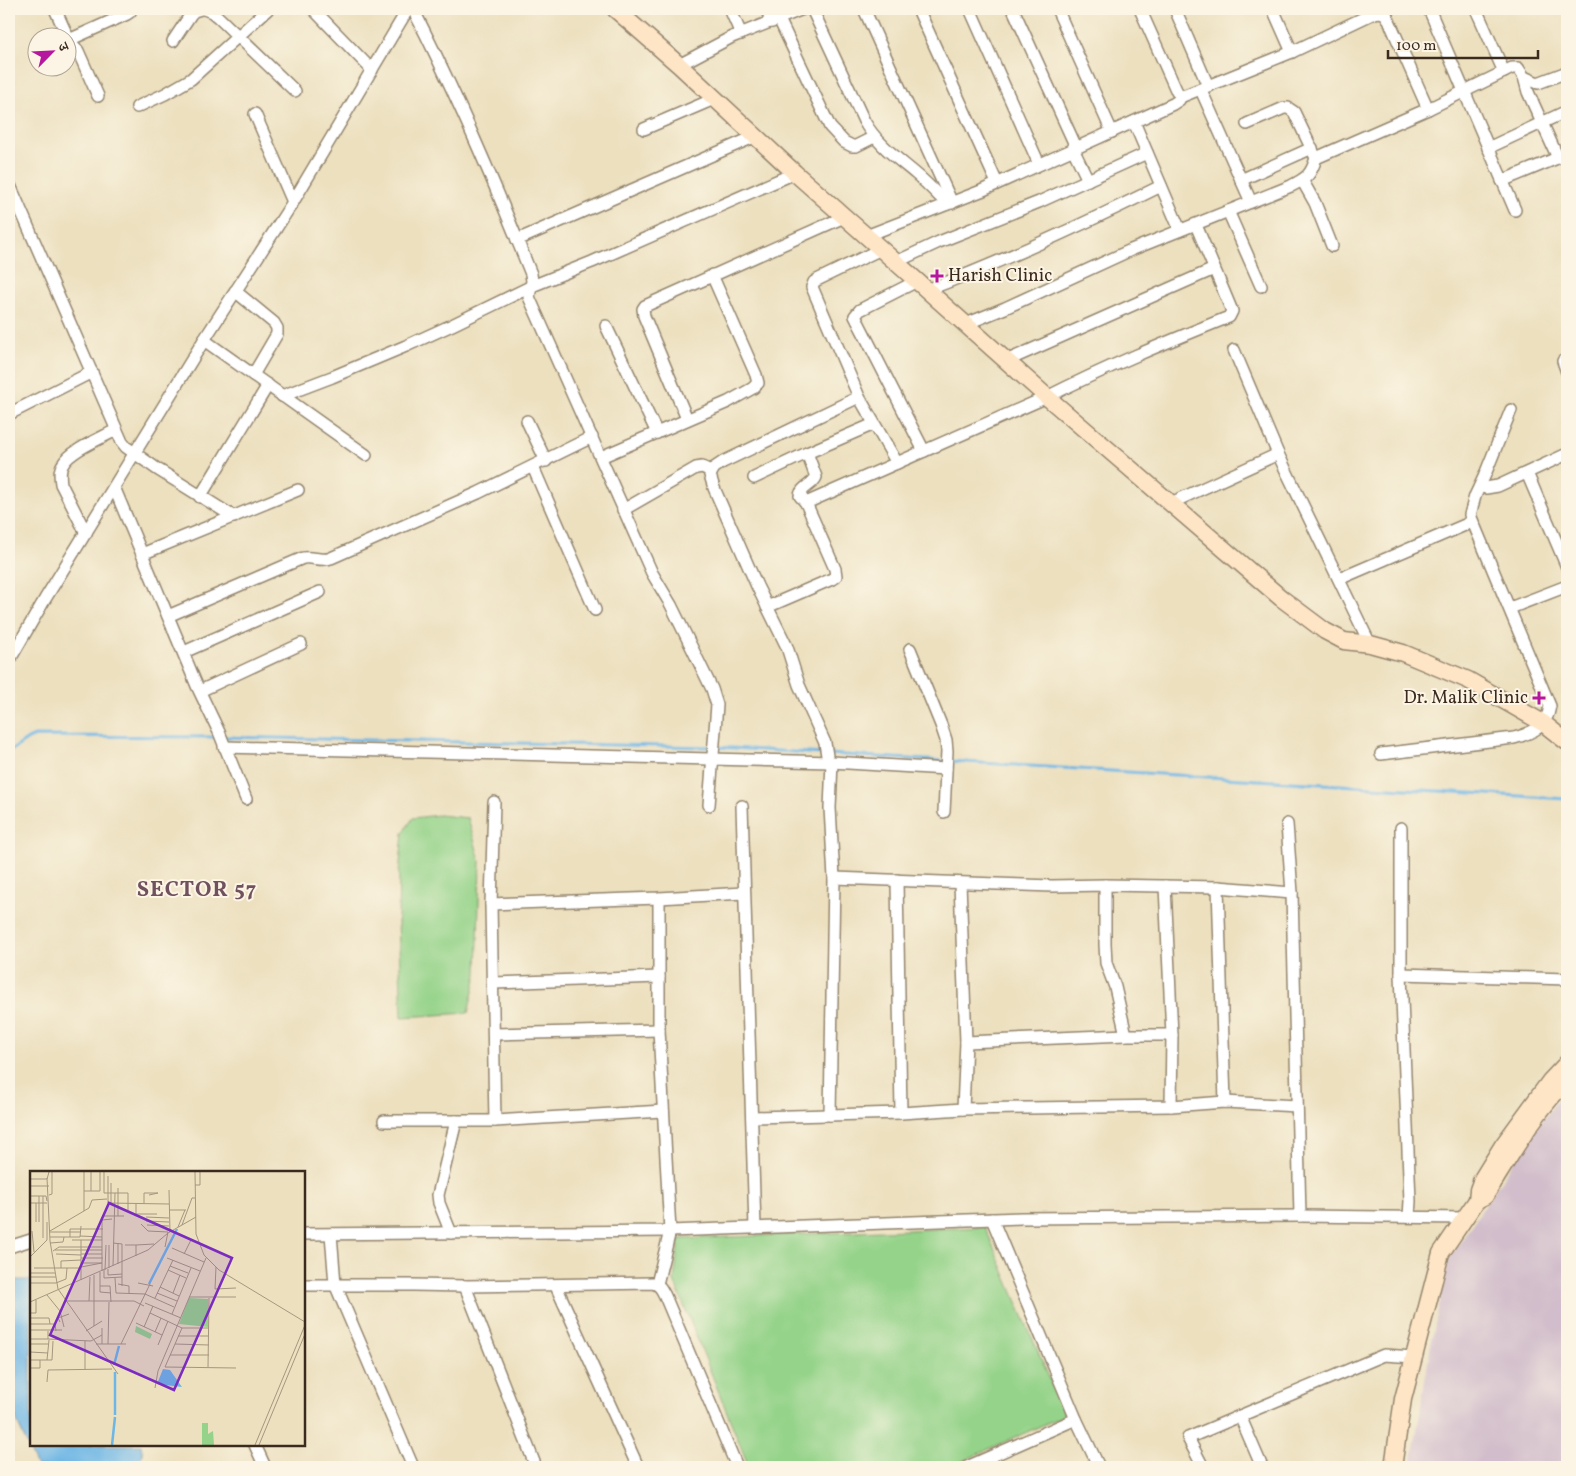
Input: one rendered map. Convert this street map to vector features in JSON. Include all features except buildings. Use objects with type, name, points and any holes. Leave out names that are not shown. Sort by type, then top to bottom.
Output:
[{"type":"street","points":[[55,9],[64,28]]},
{"type":"street","points":[[78,36],[127,14],[131,9]]},
{"type":"street","points":[[173,41],[194,11],[202,9],[212,12],[295,91]]},
{"type":"street","points":[[137,107],[191,79],[268,9]]},
{"type":"street","points":[[313,9],[372,70]]},
{"type":"street","points":[[9,661],[204,340],[293,202],[408,9]]},
{"type":"street","points":[[413,9],[446,76],[531,274],[532,286],[529,297],[652,573],[672,605],[712,689],[716,705],[709,805]]},
{"type":"street","points":[[615,9],[1047,398],[1281,598],[1325,631],[1344,641],[1370,644],[1403,653],[1468,680],[1564,735]]},
{"type":"street","points":[[730,9],[741,34]]},
{"type":"street","points":[[766,9],[776,21],[830,127],[844,142],[852,146],[856,146],[874,137]]},
{"type":"street","points":[[679,65],[724,41],[803,9]]},
{"type":"street","points":[[812,9],[864,121],[874,137],[949,204]]},
{"type":"street","points":[[864,9],[949,204]]},
{"type":"street","points":[[918,9],[997,183]]},
{"type":"street","points":[[970,9],[1039,164]]},
{"type":"street","points":[[1013,9],[1088,180]]},
{"type":"street","points":[[1057,9],[1112,132]]},
{"type":"street","points":[[1140,9],[1177,92],[1181,96]]},
{"type":"street","points":[[1175,9],[1251,202]]},
{"type":"street","points":[[1273,9],[1292,52]]},
{"type":"street","points":[[1429,9],[1515,210]]},
{"type":"street","points":[[1476,9],[1504,72]]},
{"type":"street","points":[[866,236],[949,204],[1173,104],[1181,96],[1188,95],[1292,52],[1380,12],[1385,11],[1428,109]]},
{"type":"street","points":[[78,51],[98,96]]},
{"type":"street","points":[[1241,180],[1428,109],[1515,67],[1518,68],[1524,77],[1528,92],[1542,122],[1562,156],[1502,181]]},
{"type":"street","points":[[1524,77],[1538,83],[1567,72]]},
{"type":"street","points":[[644,129],[714,99]]},
{"type":"street","points":[[966,324],[1124,253],[1302,180],[1312,172],[1314,153],[1294,112],[1284,108],[1247,124]]},
{"type":"street","points":[[1488,148],[1567,111]]},
{"type":"street","points":[[255,114],[293,202]]},
{"type":"street","points":[[1134,122],[1180,230]]},
{"type":"street","points":[[517,240],[756,136]]},
{"type":"street","points":[[896,262],[1147,154]]},
{"type":"street","points":[[282,396],[332,377],[452,325],[532,286],[592,262],[795,173]]},
{"type":"street","points":[[1302,180],[1315,202],[1332,246]]},
{"type":"street","points":[[9,183],[122,442],[200,497],[234,517]]},
{"type":"street","points":[[924,451],[855,316],[860,310],[922,285],[983,268],[1044,242],[1161,186]]},
{"type":"street","points":[[1228,211],[1261,286]]},
{"type":"street","points":[[687,419],[644,316],[643,308],[712,275],[844,217]]},
{"type":"street","points":[[806,503],[1047,398],[1078,381],[1142,352],[1229,317],[1232,311],[1196,225]]},
{"type":"street","points":[[881,249],[814,282],[812,287],[859,397],[897,463]]},
{"type":"street","points":[[1006,361],[1214,269]]},
{"type":"street","points":[[601,457],[728,402],[758,383],[712,275]]},
{"type":"street","points":[[235,291],[274,323],[277,328],[277,334],[253,375]]},
{"type":"street","points":[[606,326],[657,433]]},
{"type":"street","points":[[204,340],[366,455]]},
{"type":"street","points":[[1234,350],[1278,454],[1370,644]]},
{"type":"street","points":[[9,414],[92,372]]},
{"type":"street","points":[[200,497],[268,385]]},
{"type":"street","points":[[711,471],[723,462],[859,397]]},
{"type":"street","points":[[1381,754],[1514,738],[1531,733],[1543,723],[1549,714],[1550,706],[1472,522],[1470,511],[1511,410]]},
{"type":"street","points":[[527,420],[546,461]]},
{"type":"street","points":[[754,478],[874,424]]},
{"type":"street","points":[[86,532],[61,484],[62,466],[72,454],[116,430]]},
{"type":"street","points":[[168,616],[303,558],[324,560],[331,558],[478,493],[592,437]]},
{"type":"street","points":[[767,607],[836,576],[835,569],[806,503],[800,496],[800,492],[814,482],[816,477],[807,453]]},
{"type":"street","points":[[1171,503],[1278,454]]},
{"type":"street","points":[[1480,486],[1492,488],[1566,458]]},
{"type":"street","points":[[533,467],[595,610]]},
{"type":"street","points":[[623,510],[692,470],[700,467],[711,471]]},
{"type":"street","points":[[711,471],[714,488],[787,648],[829,758],[834,878],[830,1115]]},
{"type":"street","points":[[1527,473],[1567,566]]},
{"type":"street","points":[[114,487],[246,800]]},
{"type":"street","points":[[142,554],[298,490]]},
{"type":"street","points":[[1339,579],[1472,522]]},
{"type":"street","points":[[1510,608],[1567,586]]},
{"type":"street","points":[[184,652],[320,592]]},
{"type":"street","points":[[200,691],[301,644]]},
{"type":"street","points":[[910,649],[946,740],[947,767],[944,812]]},
{"type":"street","points":[[222,740],[829,758],[947,767]]},
{"type":"street","points":[[494,802],[491,904],[495,1121]]},
{"type":"street","points":[[742,806],[755,1228]]},
{"type":"street","points":[[1287,824],[1292,893],[1300,1216]]},
{"type":"street","points":[[1401,828],[1400,974],[1410,1201],[1409,1218]]},
{"type":"street","points":[[834,878],[1052,886],[1218,887],[1292,893]]},
{"type":"street","points":[[897,880],[901,1113]]},
{"type":"street","points":[[960,883],[966,1042],[963,1109]]},
{"type":"street","points":[[1105,885],[1106,963],[1115,987],[1126,1035]]},
{"type":"street","points":[[1166,886],[1172,1035],[1171,1106]]},
{"type":"street","points":[[1218,887],[1225,1102]]},
{"type":"street","points":[[491,904],[744,893]]},
{"type":"street","points":[[656,1284],[670,1231],[659,1030],[659,898]]},
{"type":"street","points":[[1400,974],[1567,979]]},
{"type":"street","points":[[493,983],[659,977]]},
{"type":"street","points":[[494,1034],[659,1030]]},
{"type":"street","points":[[966,1042],[1126,1035],[1172,1035]]},
{"type":"street","points":[[1393,1467],[1403,1399],[1442,1253],[1477,1200],[1482,1179],[1503,1145],[1550,1081],[1567,1063]]},
{"type":"street","points":[[1477,1200],[1485,1196],[1535,1119],[1559,1088],[1567,1081]]},
{"type":"street","points":[[752,1117],[901,1113],[963,1109],[1171,1106],[1225,1102],[1297,1106]]},
{"type":"street","points":[[384,1121],[495,1121],[663,1111]]},
{"type":"street","points":[[451,1232],[439,1203],[438,1195],[456,1121]]},
{"type":"street","points":[[305,1234],[670,1231],[992,1219],[1300,1216],[1465,1218]]},
{"type":"street","points":[[992,1219],[1076,1419],[1099,1467]]},
{"type":"street","points":[[331,1234],[335,1284],[413,1467]]},
{"type":"street","points":[[9,1247],[30,1240]]},
{"type":"street","points":[[305,1285],[556,1286],[656,1284],[662,1290],[737,1467]]},
{"type":"street","points":[[465,1286],[536,1467]]},
{"type":"street","points":[[556,1286],[638,1467]]},
{"type":"street","points":[[1203,1467],[1188,1438],[1384,1355],[1414,1357]]},
{"type":"street","points":[[1240,1416],[1262,1467]]},
{"type":"street","points":[[968,1467],[1076,1419]]},
{"type":"street","points":[[255,1446],[265,1467]]},
{"type":"shaded area","points":[[1567,1086],[1567,1467],[1411,1467],[1431,1344],[1449,1259]]},
{"type":"green space","points":[[439,815],[468,818],[480,861],[477,975],[468,1013],[402,1017],[398,922],[399,873],[403,833],[413,818]]},
{"type":"green space","points":[[985,1227],[1065,1415],[949,1467],[749,1467],[674,1281],[679,1239]]},
{"type":"water","points":[[9,1280],[30,1280],[30,1446],[141,1446],[143,1455],[131,1467],[37,1467],[9,1403]]},
{"type":"waterway","points":[[9,752],[35,736],[218,737]]},
{"type":"waterway","points":[[225,737],[711,747]]},
{"type":"waterway","points":[[717,747],[823,754]]},
{"type":"waterway","points":[[829,754],[943,761]]},
{"type":"waterway","points":[[949,761],[1567,799]]},
{"type":"place","name":"Harish Clinic","points":[[937,276]]},
{"type":"place","name":"Dr. Malik Clinic","points":[[1539,698]]},
{"type":"district","name":"SECTOR 57","points":[[197,890]]}]
